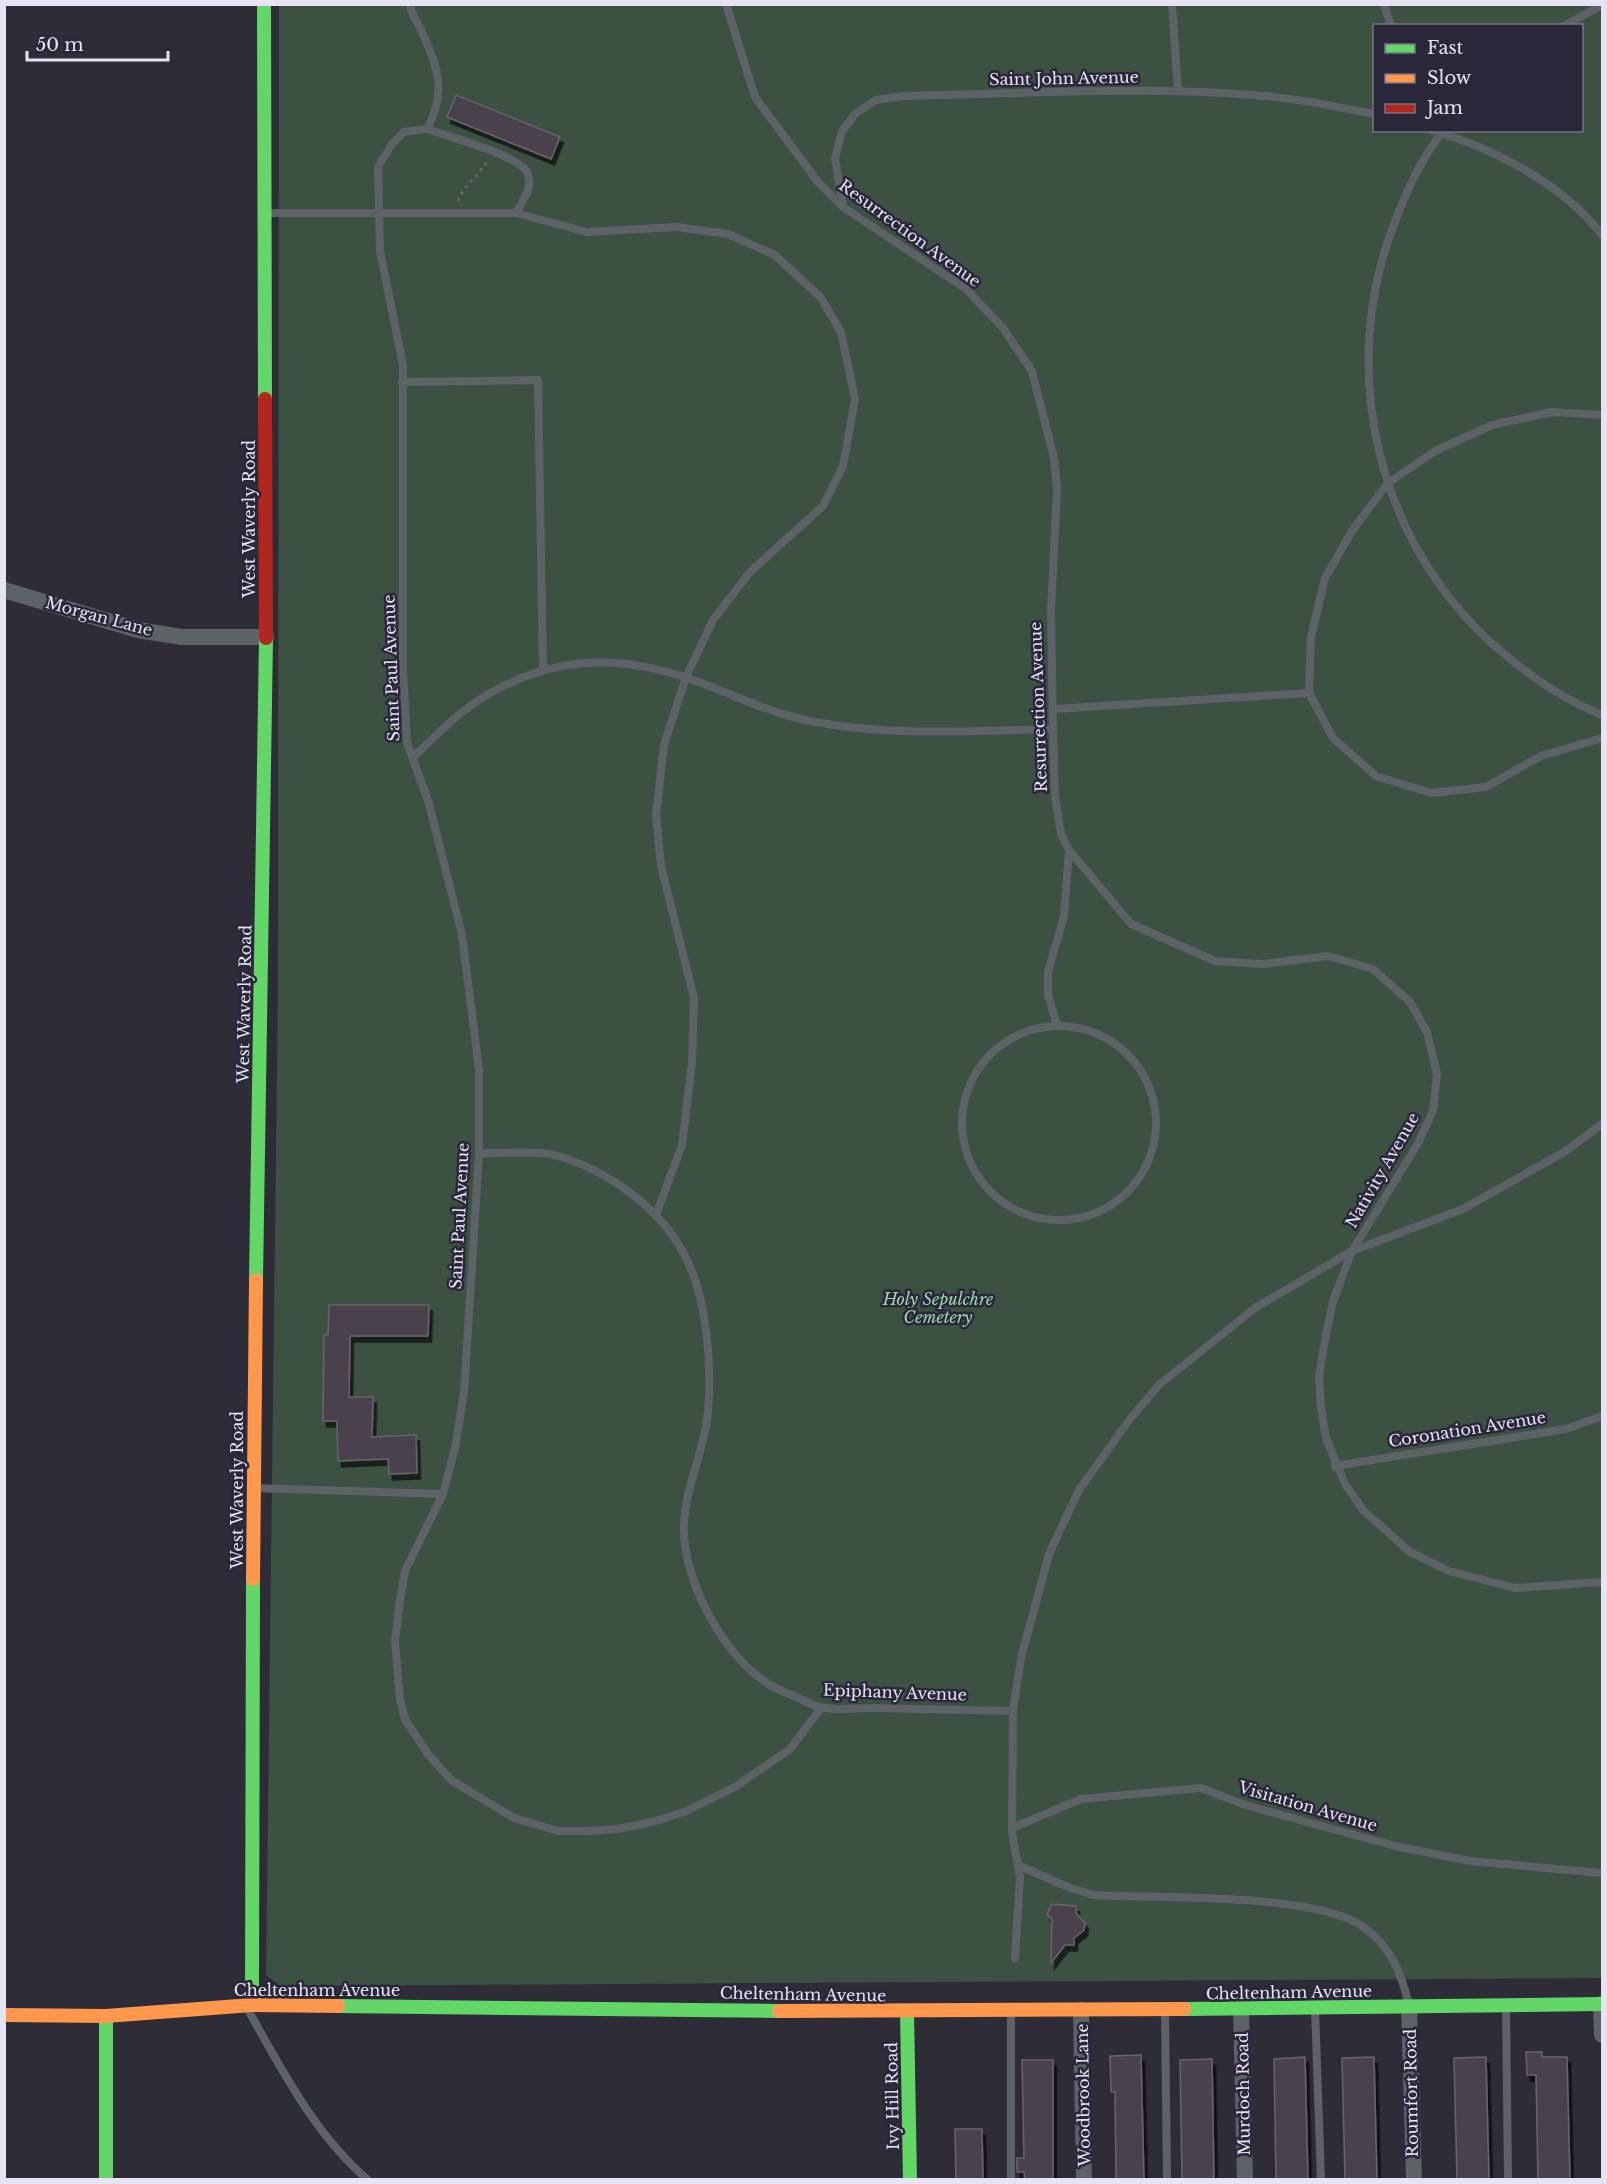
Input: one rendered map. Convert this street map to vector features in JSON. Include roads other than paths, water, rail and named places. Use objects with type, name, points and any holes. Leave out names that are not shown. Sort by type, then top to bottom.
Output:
[{"type":"street","name":"West Waverly Road","points":[[248,2005],[253,1488],[266,637],[264,4]]},
{"type":"street","name":"Morgan Lane","points":[[4,590],[138,630],[182,637],[266,637]]},
{"type":"street","name":"Cheltenham Avenue","points":[[4,2015],[106,2016],[248,2005],[907,2012],[1602,2004]]},
{"type":"street","points":[[1602,2004],[1602,2035]]},
{"type":"street","name":"Roumfort Road","points":[[1409,2006],[1413,2180]]},
{"type":"street","name":"Murdoch Road","points":[[1241,2009],[1245,2180]]},
{"type":"street","name":"Woodbrook Lane","points":[[1081,2010],[1084,2180]]},
{"type":"street","name":"Ivy Hill Road","points":[[907,2012],[910,2180]]},
{"type":"street","points":[[106,2016],[106,2180]]},
{"type":"lane","points":[[410,4],[433,58],[440,92],[436,112],[427,129]]},
{"type":"lane","name":"Resurrection Avenue","points":[[726,4],[755,97],[818,182],[843,207],[966,289],[1003,328],[1032,370],[1054,458],[1057,489],[1051,611],[1055,797],[1061,834],[1069,850]]},
{"type":"lane","points":[[1172,4],[1178,91]]},
{"type":"lane","points":[[1384,4],[1390,24]]},
{"type":"lane","points":[[1568,24],[1602,5]]},
{"type":"lane","name":"Saint John Avenue","points":[[843,207],[835,158],[842,131],[855,114],[876,100],[904,96],[1178,91],[1298,100],[1373,114]]},
{"type":"lane","points":[[379,212],[378,167],[392,144],[404,132],[427,129],[517,161],[528,173],[529,190],[516,213]]},
{"type":"lane","points":[[1602,235],[1557,190],[1492,152],[1442,132],[1409,186],[1386,243],[1372,302],[1367,363],[1372,424],[1387,484],[1412,541],[1440,585],[1486,640],[1535,679],[1602,715]]},
{"type":"lane","name":"Saint Paul Avenue","points":[[379,212],[380,251],[402,365],[403,670],[407,743],[428,800],[462,935],[479,1069],[478,1153],[464,1393],[455,1448],[443,1494],[405,1571],[395,1641],[400,1700],[405,1719],[427,1753],[451,1780],[514,1818],[558,1830],[586,1831],[618,1829],[684,1812],[735,1787],[790,1749],[820,1707]]},
{"type":"lane","points":[[265,213],[516,213],[587,232],[675,227],[728,234],[776,255],[821,298],[841,332],[855,399],[843,466],[823,506],[750,572],[712,620],[686,677],[664,745],[656,815],[661,866],[694,998],[692,1063],[682,1145],[656,1215]]},
{"type":"lane","points":[[402,382],[537,380],[543,669]]},
{"type":"lane","points":[[1602,415],[1552,412],[1492,425],[1435,451],[1387,484],[1352,531],[1325,578],[1311,637],[1310,693],[1333,738],[1376,776],[1431,793],[1486,787],[1541,756],[1602,738]]},
{"type":"lane","points":[[413,757],[453,720],[493,691],[543,669],[610,660],[686,677],[790,716],[885,731],[1053,729]]},
{"type":"lane","points":[[1054,709],[1310,693]]},
{"type":"lane","points":[[1056,1025],[1049,1001],[1048,972],[1064,916],[1069,850]]},
{"type":"lane","name":"Nativity Avenue","points":[[1069,850],[1131,924],[1175,944],[1215,961],[1263,964],[1328,956],[1373,969],[1410,1002],[1427,1032],[1433,1054],[1437,1074],[1433,1111],[1417,1145],[1352,1251]]},
{"type":"lane","points":[[1056,1025],[1090,1030],[1120,1046],[1142,1072],[1154,1103],[1155,1137],[1144,1169],[1123,1196],[1094,1213],[1061,1220],[1031,1216],[1003,1203],[981,1182],[967,1155],[961,1125],[965,1095],[979,1068],[999,1045],[1027,1031],[1056,1025]]},
{"type":"lane","points":[[1015,1958],[1020,1877],[1012,1828],[1013,1711],[1021,1658],[1049,1554],[1079,1490],[1130,1419],[1159,1385],[1236,1322],[1308,1275],[1352,1251],[1463,1209],[1566,1151],[1602,1124]]},
{"type":"lane","name":"Epiphany Avenue","points":[[478,1153],[553,1155],[613,1182],[656,1215],[685,1256],[702,1311],[709,1354],[708,1413],[703,1444],[691,1477],[684,1525],[694,1584],[721,1634],[752,1670],[771,1686],[820,1707],[1013,1711]]},
{"type":"lane","points":[[1352,1251],[1333,1300],[1319,1377],[1326,1438],[1335,1466],[1363,1510],[1410,1552],[1449,1571],[1515,1588],[1602,1582]]},
{"type":"lane","name":"Coronation Avenue","points":[[1335,1466],[1566,1429],[1602,1416]]},
{"type":"lane","points":[[253,1488],[443,1494]]},
{"type":"lane","name":"Visitation Avenue","points":[[1012,1828],[1081,1799],[1201,1788],[1245,1805],[1395,1846],[1470,1861],[1602,1873]]},
{"type":"lane","points":[[1018,1865],[1070,1888],[1094,1895],[1274,1902],[1329,1911],[1364,1927],[1388,1949],[1402,1975],[1409,2006]]},
{"type":"lane","points":[[248,2005],[304,2105],[348,2163],[367,2179]]},
{"type":"lane","points":[[1506,2005],[1508,2180]]},
{"type":"lane","points":[[1315,2008],[1321,2180]]},
{"type":"lane","points":[[1165,2009],[1167,2180]]},
{"type":"lane","points":[[1011,2011],[1011,2180]]},
{"type":"park label","name":"Holy Sepulchre Cemetery","points":[[938,1308]]}]
